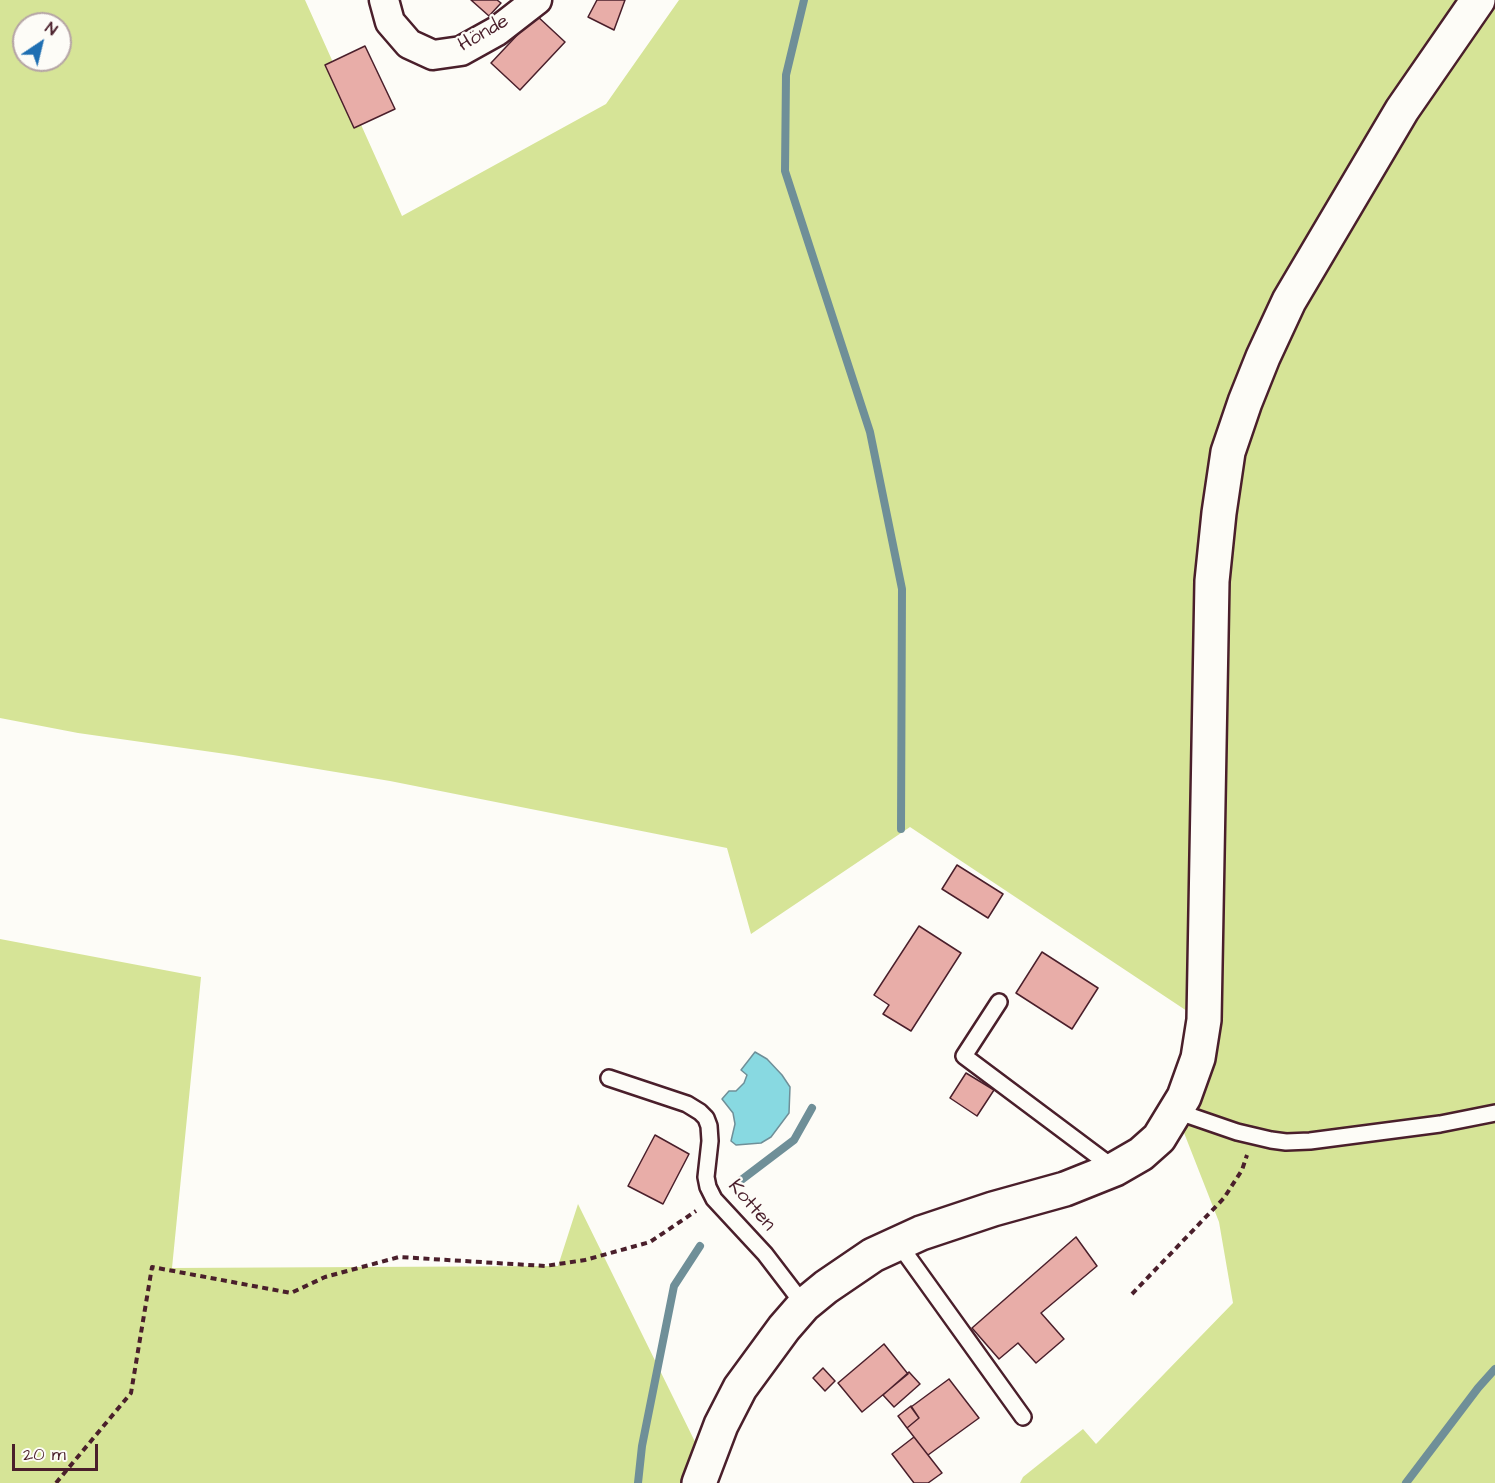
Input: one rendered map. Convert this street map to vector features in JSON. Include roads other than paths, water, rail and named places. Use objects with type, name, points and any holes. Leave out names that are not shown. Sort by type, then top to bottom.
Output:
[{"type":"street","name":"Hönde","points":[[384,0],[390,22],[409,44],[433,55],[461,51],[497,31],[537,0]]},
{"type":"street","points":[[699,1483],[721,1425],[740,1388],[784,1328],[804,1305],[826,1287],[854,1267],[898,1243],[949,1223],[1065,1189],[1115,1169],[1150,1146],[1168,1125],[1184,1097],[1198,1058],[1204,1020],[1212,581],[1218,513],[1228,452],[1259,366],[1289,301],[1402,110],[1478,0]]},
{"type":"lane","points":[[999,1002],[963,1056],[1115,1169]]},
{"type":"lane","name":"Kotten","points":[[609,1078],[687,1104],[706,1118],[710,1133],[706,1178],[714,1199],[765,1254],[804,1305]]},
{"type":"lane","points":[[1176,1111],[1250,1135],[1286,1142],[1440,1124],[1495,1113]]},
{"type":"lane","points":[[898,1243],[1023,1417]]},
{"type":"water","points":[[755,1052],[767,1059],[790,1087],[789,1113],[771,1137],[761,1143],[736,1145],[731,1141],[735,1124],[733,1113],[722,1099],[729,1091],[736,1091],[744,1083],[747,1075],[741,1070]]},
{"type":"waterway","points":[[804,0],[786,75],[785,171],[870,432],[902,589],[901,829]]},
{"type":"waterway","points":[[736,1184],[794,1140],[812,1108]]},
{"type":"waterway","points":[[638,1483],[642,1446],[674,1286],[700,1246]]},
{"type":"waterway","points":[[1406,1483],[1495,1369]]}]
